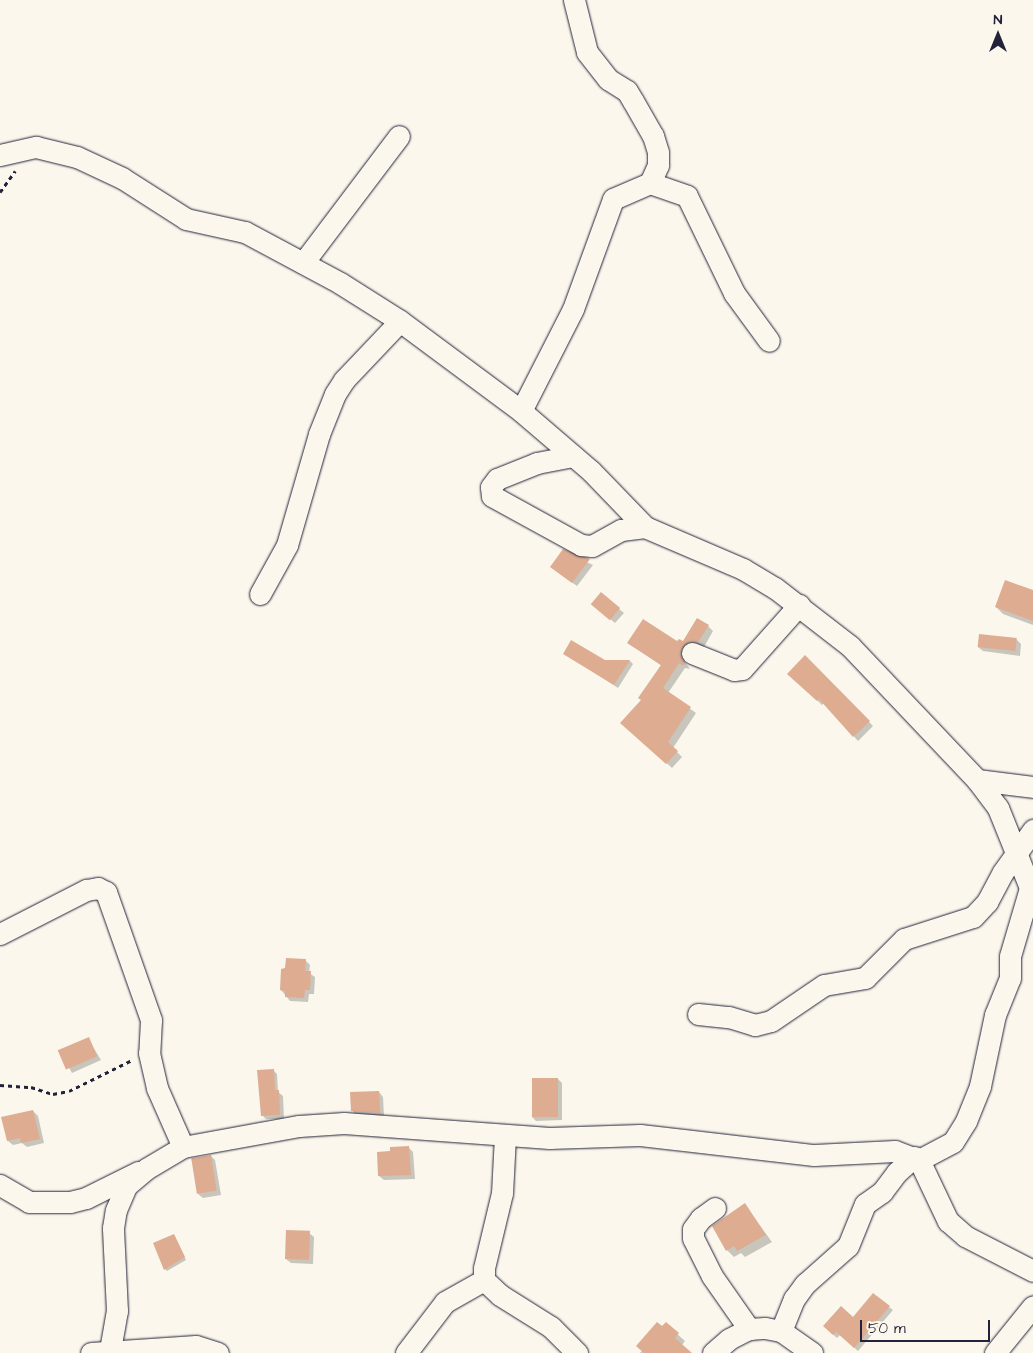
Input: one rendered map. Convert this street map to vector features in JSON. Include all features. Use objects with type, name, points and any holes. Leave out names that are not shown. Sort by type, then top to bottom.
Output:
[{"type":"street","points":[[521,411],[573,309],[613,199],[650,183],[658,165],[658,152],[653,136],[627,91],[608,79],[587,52],[574,0]]},
{"type":"street","points":[[303,263],[399,136]]},
{"type":"street","points":[[0,155],[36,148],[77,157],[122,178],[186,219],[245,232],[303,263],[400,321],[521,411],[573,456],[645,527],[743,569],[799,605],[850,646],[977,780],[998,808],[1019,854],[1032,891],[1010,956],[1010,978],[995,1015],[980,1086],[966,1121],[953,1142],[916,1158],[897,1172],[882,1192],[865,1204],[848,1246],[805,1284],[794,1299],[781,1330]]},
{"type":"street","points":[[650,183],[687,196],[734,293],[769,341]]},
{"type":"street","points":[[260,594],[287,545],[319,434],[335,394],[344,380],[400,321]]},
{"type":"street","points":[[573,456],[537,463],[497,479],[491,487],[492,496],[581,545],[592,546],[621,530],[645,527]]},
{"type":"street","points":[[692,653],[734,670],[742,669],[799,605]]},
{"type":"street","points":[[977,780],[1033,787]]},
{"type":"street","points":[[698,1014],[729,1017],[755,1025],[771,1021],[824,985],[865,978],[904,939],[973,917],[987,902],[1003,872],[1019,854],[1033,830]]},
{"type":"street","points":[[0,934],[86,890],[98,888],[106,892],[151,1020],[149,1053],[164,1110],[183,1147]]},
{"type":"street","points":[[0,1186],[29,1202],[70,1202],[86,1198],[146,1169],[183,1147],[299,1126],[344,1123],[549,1138],[640,1135],[786,1153],[895,1151],[916,1158],[948,1221],[965,1236],[1033,1270]]},
{"type":"street","points":[[484,1280],[487,1250],[502,1193],[505,1136]]},
{"type":"street","points":[[146,1169],[126,1186],[116,1210],[113,1228],[117,1311],[101,1352],[196,1346],[218,1353]]},
{"type":"street","points":[[715,1208],[701,1218],[693,1229],[693,1238],[712,1276],[749,1329]]},
{"type":"street","points":[[406,1353],[445,1302],[484,1280]]},
{"type":"street","points":[[484,1280],[500,1295],[551,1327],[577,1353]]},
{"type":"street","points":[[995,1353],[1033,1306]]},
{"type":"street","points":[[713,1353],[729,1339],[749,1329],[781,1330],[812,1353]]},
{"type":"path","points":[[0,1085],[31,1087],[53,1094],[69,1091],[149,1053]]},
{"type":"building","points":[[563,549],[590,559],[572,583],[550,567]]},
{"type":"building","points":[[1005,580],[1033,590],[1033,621],[995,607]]},
{"type":"building","points":[[601,592],[620,608],[610,620],[591,604]]},
{"type":"building","points":[[697,618],[709,625],[698,642],[690,641],[681,648],[680,655],[685,663],[683,666],[679,663],[663,688],[691,707],[668,742],[678,751],[666,764],[620,723],[641,700],[638,698],[661,665],[627,643],[643,619],[677,641],[679,639],[683,641]]},
{"type":"building","points":[[979,634],[1017,638],[1015,651],[978,647]]},
{"type":"building","points":[[571,640],[605,660],[630,660],[614,685],[563,654]]},
{"type":"building","points":[[805,655],[870,721],[853,737],[819,699],[817,701],[787,674]]},
{"type":"building","points":[[286,958],[306,959],[305,971],[311,971],[310,990],[305,990],[304,998],[285,997],[285,991],[280,990],[281,969],[285,968]]},
{"type":"building","points":[[89,1037],[97,1056],[66,1070],[58,1050]]},
{"type":"building","points":[[274,1069],[275,1090],[279,1090],[280,1115],[261,1116],[257,1070]]},
{"type":"building","points":[[532,1078],[558,1078],[558,1117],[532,1117]]},
{"type":"building","points":[[379,1091],[380,1113],[351,1111],[350,1092]]},
{"type":"building","points":[[33,1110],[40,1139],[21,1143],[20,1138],[7,1141],[1,1117]]},
{"type":"building","points":[[409,1146],[411,1175],[378,1176],[377,1152],[390,1151],[390,1147]]},
{"type":"building","points":[[211,1155],[217,1191],[197,1194],[191,1158]]},
{"type":"building","points":[[745,1203],[766,1235],[737,1251],[734,1246],[726,1251],[712,1226]]},
{"type":"building","points":[[286,1230],[310,1231],[309,1260],[285,1259]]},
{"type":"building","points":[[174,1234],[185,1257],[164,1270],[153,1243]]},
{"type":"building","points":[[873,1293],[890,1306],[854,1348],[836,1332],[833,1335],[823,1326],[841,1306],[853,1317]]},
{"type":"building","points":[[657,1322],[662,1326],[666,1322],[679,1333],[675,1338],[692,1353],[644,1353],[636,1346]]}]
